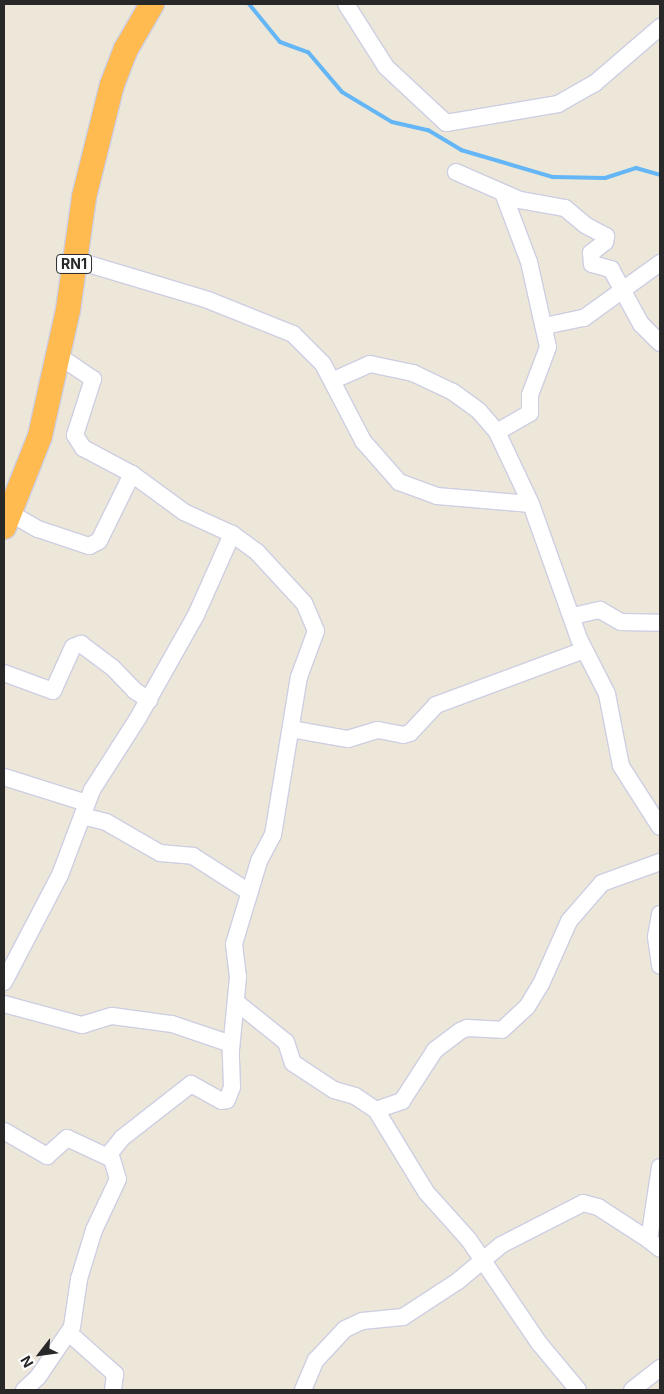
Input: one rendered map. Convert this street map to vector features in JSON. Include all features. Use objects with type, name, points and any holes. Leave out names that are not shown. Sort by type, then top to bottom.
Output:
[{"type":"highway","name":"RN1","points":[[7,520],[40,436],[59,356],[84,198],[112,85],[126,48],[147,5]]},
{"type":"street","points":[[346,4],[386,67],[446,123],[558,104],[595,83],[660,27]]},
{"type":"street","points":[[456,172],[520,200],[565,208],[585,225],[606,236],[605,242],[591,253],[592,264],[611,269],[641,324],[660,343]]},
{"type":"street","points":[[497,432],[530,413],[530,395],[548,353],[545,326],[529,262],[503,193]]},
{"type":"street","points":[[75,260],[208,300],[276,325],[308,347],[334,380],[363,441],[376,460],[399,482],[437,496],[531,504]]},
{"type":"street","points":[[545,326],[584,318],[660,263]]},
{"type":"street","points":[[59,356],[93,379],[76,439],[92,454],[132,474],[184,512],[232,534],[257,552],[298,596],[315,628],[299,677],[273,835],[259,860],[234,944],[238,978],[231,1044],[233,1082],[227,1100],[222,1101],[190,1084],[122,1138],[108,1157]]},
{"type":"street","points":[[334,380],[364,364],[413,373],[453,392],[479,411],[497,432],[531,504],[584,650],[607,694],[621,766],[660,827]]},
{"type":"street","points":[[7,520],[82,546],[94,545],[99,541],[132,474]]},
{"type":"street","points":[[4,982],[56,884],[84,810],[102,771],[149,700],[196,615],[232,534]]},
{"type":"street","points":[[572,616],[600,610],[621,622],[660,623]]},
{"type":"street","points":[[4,673],[53,691],[74,647],[81,644],[112,667],[135,692],[149,700]]},
{"type":"street","points":[[290,729],[348,739],[378,730],[403,735],[410,733],[436,705],[584,650]]},
{"type":"street","points":[[4,777],[84,810],[160,853],[193,856],[249,892]]},
{"type":"street","points":[[376,1110],[402,1101],[435,1050],[460,1031],[467,1028],[502,1030],[527,1007],[541,984],[569,921],[602,883],[660,862]]},
{"type":"street","points":[[660,914],[656,938],[660,966]]},
{"type":"street","points":[[236,1002],[286,1042],[293,1063],[334,1090],[355,1096],[376,1110],[426,1192],[469,1240],[544,1350],[578,1390]]},
{"type":"street","points":[[4,1004],[82,1025],[112,1016],[172,1024],[231,1044]]},
{"type":"street","points":[[4,1131],[47,1156],[67,1138],[108,1157],[118,1179],[97,1220],[80,1279],[69,1333],[24,1390]]},
{"type":"street","points":[[303,1390],[316,1360],[345,1330],[362,1320],[403,1317],[458,1281],[500,1245],[583,1203],[598,1207],[654,1244],[660,1167]]},
{"type":"street","points":[[69,1333],[115,1374],[113,1390]]},
{"type":"street","points":[[632,1390],[660,1368]]},
{"type":"waterway","points":[[249,4],[280,42],[308,52],[342,92],[392,122],[428,130],[461,150],[553,177],[605,178],[636,168],[660,175]]}]
